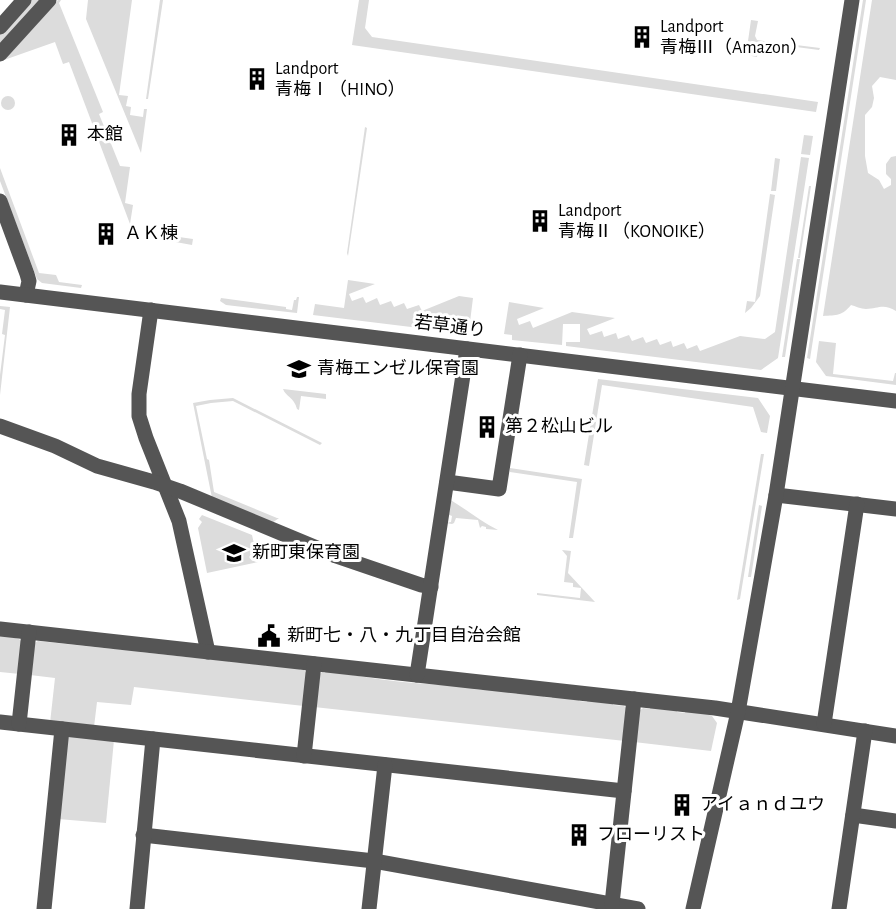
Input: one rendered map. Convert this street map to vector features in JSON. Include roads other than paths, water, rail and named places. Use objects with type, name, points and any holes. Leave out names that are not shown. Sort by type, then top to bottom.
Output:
[{"type":"street","points":[[0,27],[24,0]]},
{"type":"street","points":[[0,54],[49,0]]},
{"type":"street","points":[[693,909],[738,712],[776,495],[852,0]]},
{"type":"street","points":[[0,201],[27,274],[29,281],[27,295]]},
{"type":"street","name":"若草通り","points":[[0,292],[896,401]]},
{"type":"street","points":[[151,310],[140,385],[141,423],[179,522],[208,652]]},
{"type":"street","points":[[417,675],[467,349]]},
{"type":"street","points":[[447,482],[499,489],[520,355]]},
{"type":"street","points":[[0,426],[22,433],[97,466],[164,485],[336,556],[431,587]]},
{"type":"street","points":[[776,495],[896,509]]},
{"type":"street","points":[[824,724],[857,504]]},
{"type":"street","points":[[0,629],[715,708],[896,735]]},
{"type":"street","points":[[20,724],[29,632]]},
{"type":"street","points":[[304,756],[314,664]]},
{"type":"street","points":[[612,904],[634,699]]},
{"type":"street","points":[[0,722],[624,791]]},
{"type":"street","points":[[44,909],[62,729]]},
{"type":"street","points":[[839,909],[865,731]]},
{"type":"street","points":[[136,909],[153,739]]},
{"type":"street","points":[[369,909],[385,765]]},
{"type":"street","points":[[853,815],[896,821]]},
{"type":"street","points":[[143,835],[374,861],[575,903],[612,904],[638,909]]},
{"type":"place","name":"Landport 青梅Ⅲ（Amazon）","points":[[642,37]]},
{"type":"place","name":"Landport 青梅Ⅰ（HINO）","points":[[257,79]]},
{"type":"place","name":"本館","points":[[69,135]]},
{"type":"place","name":"Landport 青梅Ⅱ（KONOIKE）","points":[[540,221]]},
{"type":"place","name":"ＡＫ棟","points":[[106,234]]},
{"type":"place","name":"青梅エンゼル保育園","points":[[299,369]]},
{"type":"place","name":"第２松山ビル","points":[[487,427]]},
{"type":"place","name":"新町東保育園","points":[[234,553]]},
{"type":"place","name":"新町七・八・九丁目自治会館","points":[[269,636]]},
{"type":"place","name":"アイａｎｄユウ","points":[[682,805]]},
{"type":"place","name":"フローリスト","points":[[579,835]]}]
